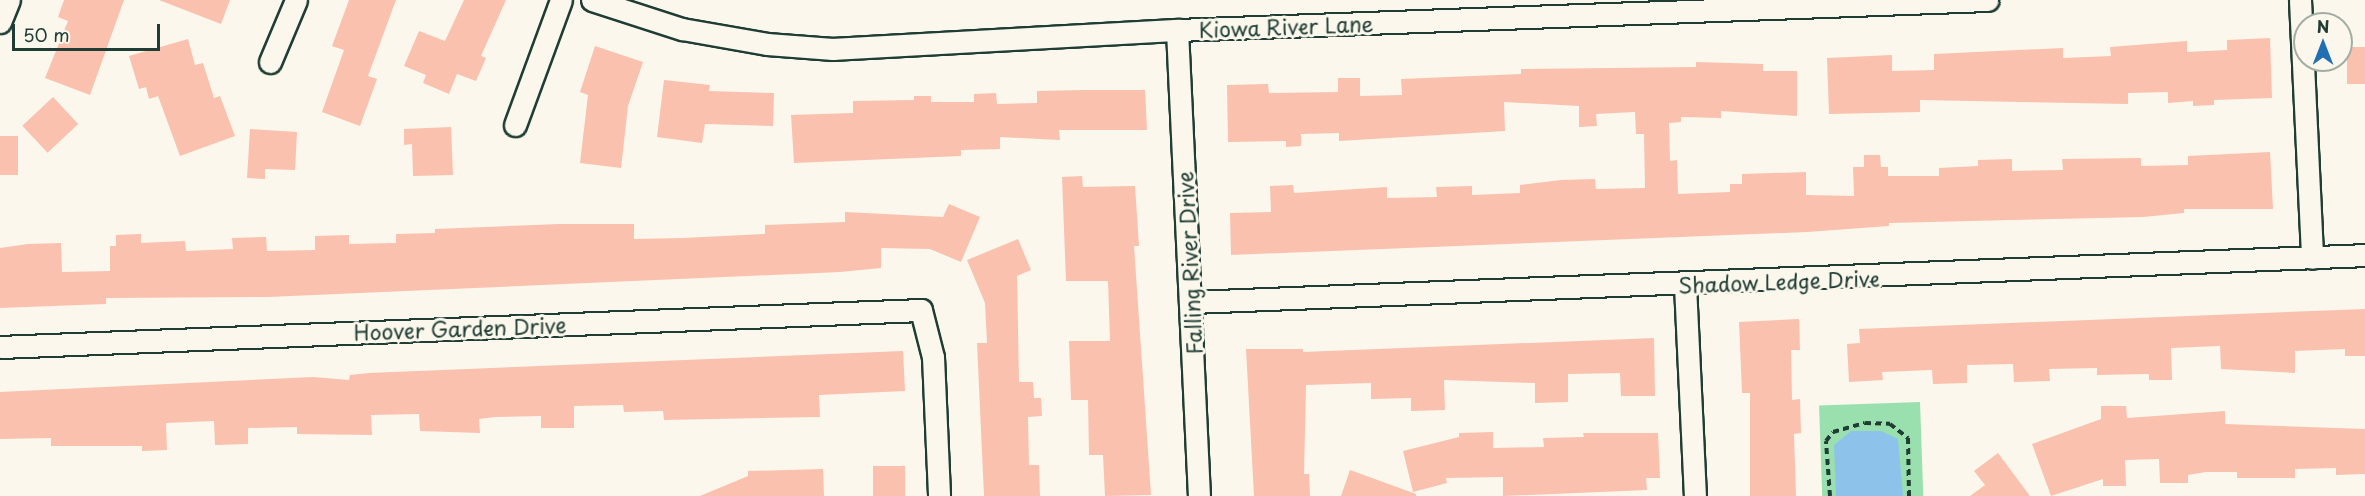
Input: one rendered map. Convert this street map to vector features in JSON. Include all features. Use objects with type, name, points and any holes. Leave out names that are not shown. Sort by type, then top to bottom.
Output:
[{"type":"street","points":[[0,22],[9,0]]},
{"type":"street","points":[[270,62],[296,0]]},
{"type":"street","points":[[515,125],[561,0]]},
{"type":"street","name":"Kiowa River Lane","points":[[592,0],[682,29],[767,44],[833,49],[1177,30],[1829,4],[1987,0]]},
{"type":"street","points":[[2301,0],[2312,258]]},
{"type":"street","name":"Falling River Drive","points":[[1177,30],[1192,302],[1199,496]]},
{"type":"street","name":"Shadow Ledge Drive","points":[[1192,302],[1685,285],[2365,255]]},
{"type":"street","points":[[1685,285],[1695,496]]},
{"type":"street","name":"Hoover Garden Drive","points":[[0,347],[921,310],[933,357],[939,496]]},
{"type":"path","points":[[1830,496],[1826,441],[1833,432],[1850,425],[1878,423],[1899,428],[1908,438],[1909,496]]},
{"type":"green space","points":[[1920,402],[1923,496],[1822,496],[1819,406]]},
{"type":"water","points":[[1851,431],[1881,431],[1898,439],[1903,496],[1836,496],[1834,445]]},
{"type":"building","points":[[64,0],[124,0],[90,95],[45,78],[68,21],[58,17]]},
{"type":"building","points":[[159,0],[230,0],[221,24]]},
{"type":"building","points":[[349,0],[396,0],[368,76],[377,79],[360,126],[322,112],[344,50],[332,46]]},
{"type":"building","points":[[464,0],[506,0],[481,56],[486,58],[476,81],[457,74],[449,94],[423,83],[426,75],[404,66],[419,31],[445,41]]},
{"type":"building","points":[[2270,38],[2272,98],[2214,100],[2214,105],[2193,106],[2193,101],[2168,103],[2168,92],[2128,93],[2128,104],[1920,100],[1920,112],[1829,114],[1827,58],[1892,55],[1892,71],[1934,70],[1934,54],[2063,48],[2063,58],[2111,56],[2110,47],[2187,41],[2187,52],[2227,50],[2227,40]]},
{"type":"building","points":[[188,39],[195,65],[203,63],[214,98],[220,96],[235,136],[180,156],[158,96],[149,99],[146,87],[139,89],[129,56]]},
{"type":"building","points":[[595,46],[643,62],[628,106],[621,168],[580,163],[588,95],[580,92]]},
{"type":"building","points":[[2353,47],[2365,47],[2365,84],[2347,84],[2347,72],[2353,72]]},
{"type":"building","points":[[1696,62],[1763,64],[1763,71],[1797,71],[1797,116],[1721,111],[1721,118],[1681,117],[1681,122],[1669,123],[1670,161],[1677,160],[1678,194],[1730,192],[1730,184],[1742,184],[1742,174],[1806,172],[1806,195],[1854,196],[1853,167],[1864,167],[1864,155],[1880,155],[1881,167],[1888,167],[1888,176],[1939,176],[1939,168],[1978,166],[1978,160],[2012,159],[2012,171],[2063,170],[2062,159],[2141,158],[2141,166],[2188,165],[2188,156],[2270,152],[2273,209],[2184,209],[2184,213],[2143,217],[1889,223],[1889,226],[1807,232],[1231,255],[1230,213],[1271,212],[1270,186],[1293,185],[1294,193],[1387,187],[1387,198],[1437,197],[1436,187],[1472,186],[1472,195],[1520,193],[1520,185],[1561,180],[1595,179],[1596,189],[1645,188],[1644,134],[1636,134],[1635,112],[1596,114],[1597,126],[1579,127],[1579,106],[1504,102],[1505,131],[1339,141],[1339,133],[1301,134],[1301,146],[1286,147],[1286,141],[1228,142],[1227,85],[1268,84],[1269,93],[1338,92],[1338,78],[1360,78],[1360,96],[1402,95],[1401,79],[1521,74],[1521,69],[1696,67]]},
{"type":"building","points":[[664,80],[710,85],[709,91],[774,93],[773,126],[705,124],[702,143],[657,137]]},
{"type":"building","points":[[1145,90],[1147,130],[1059,130],[1060,140],[1000,137],[1000,149],[961,150],[961,156],[794,163],[791,115],[853,113],[853,101],[914,100],[914,96],[931,96],[931,102],[974,102],[974,94],[996,93],[997,104],[1037,103],[1037,91]]},
{"type":"building","points":[[53,97],[78,124],[48,153],[22,126]]},
{"type":"building","points":[[451,127],[453,175],[413,176],[412,144],[404,145],[404,129]]},
{"type":"building","points":[[250,129],[297,132],[295,170],[265,169],[265,179],[247,178]]},
{"type":"building","points":[[0,136],[18,136],[18,175],[0,175]]},
{"type":"building","points":[[1082,176],[1083,187],[1135,186],[1139,246],[1134,246],[1151,495],[1105,496],[1103,455],[1089,455],[1088,400],[1071,400],[1069,341],[1110,341],[1108,281],[1066,281],[1062,177]]},
{"type":"building","points":[[949,204],[980,217],[961,262],[930,249],[881,248],[881,268],[840,272],[268,297],[106,298],[106,304],[0,308],[0,248],[28,244],[61,243],[62,272],[110,271],[110,246],[116,246],[116,235],[141,234],[141,243],[185,241],[186,251],[233,249],[232,238],[266,237],[267,251],[315,250],[315,236],[349,235],[349,244],[396,243],[396,234],[435,233],[435,229],[559,224],[634,224],[634,239],[683,238],[765,234],[765,225],[845,222],[845,212],[943,217]]},
{"type":"building","points":[[1018,239],[1031,270],[1017,276],[1019,382],[1033,382],[1034,398],[1041,398],[1042,416],[1028,417],[1029,465],[1039,465],[1040,496],[984,496],[977,343],[987,343],[985,303],[967,260]]},
{"type":"building","points":[[2365,309],[2365,356],[2345,356],[2345,349],[2295,351],[2295,373],[2221,369],[2220,346],[2171,348],[2172,380],[2149,380],[2149,374],[2097,375],[2097,368],[2049,369],[2050,381],[2014,382],[2013,364],[1967,365],[1967,383],[1933,384],[1932,370],[1882,372],[1883,380],[1849,382],[1847,344],[1860,343],[1859,329]]},
{"type":"building","points":[[1799,319],[1800,350],[1791,350],[1792,400],[1800,399],[1801,433],[1794,434],[1796,496],[1750,496],[1750,393],[1742,393],[1739,322]]},
{"type":"building","points":[[1654,338],[1655,396],[1621,396],[1620,373],[1568,374],[1568,402],[1535,403],[1535,383],[1444,380],[1445,410],[1411,411],[1411,398],[1371,399],[1371,383],[1306,385],[1304,474],[1309,474],[1310,496],[1254,496],[1246,349],[1303,349],[1303,352]]},
{"type":"building","points":[[903,351],[905,391],[819,395],[820,417],[664,420],[663,411],[624,412],[623,405],[574,406],[574,428],[541,428],[541,416],[479,419],[480,433],[420,431],[419,414],[371,415],[372,435],[297,434],[297,427],[248,428],[248,444],[215,445],[214,421],[166,423],[167,450],[142,451],[142,446],[51,446],[51,438],[0,439],[0,392],[313,377],[349,380],[350,375],[369,373]]},
{"type":"building","points":[[2101,406],[2126,406],[2127,418],[2225,411],[2225,424],[2365,429],[2365,474],[2336,475],[2336,468],[2295,469],[2295,478],[2237,478],[2237,472],[2206,472],[2188,475],[2188,483],[2160,483],[2159,459],[2125,460],[2126,486],[2103,486],[2103,479],[2051,496],[2032,444],[2101,419]]},
{"type":"building","points":[[1493,432],[1493,448],[1544,447],[1543,438],[1584,437],[1583,433],[1658,433],[1660,478],[1646,478],[1647,490],[1503,496],[1503,477],[1446,478],[1447,483],[1413,492],[1403,451],[1459,437],[1459,433]]},
{"type":"building","points":[[1998,453],[2030,496],[1970,496],[1985,485],[1974,471]]},
{"type":"building","points":[[873,466],[905,466],[905,496],[873,496]]},
{"type":"building","points":[[823,469],[824,496],[700,496],[748,476],[748,471]]},
{"type":"building","points":[[1350,470],[1416,494],[1416,496],[1341,496]]}]
